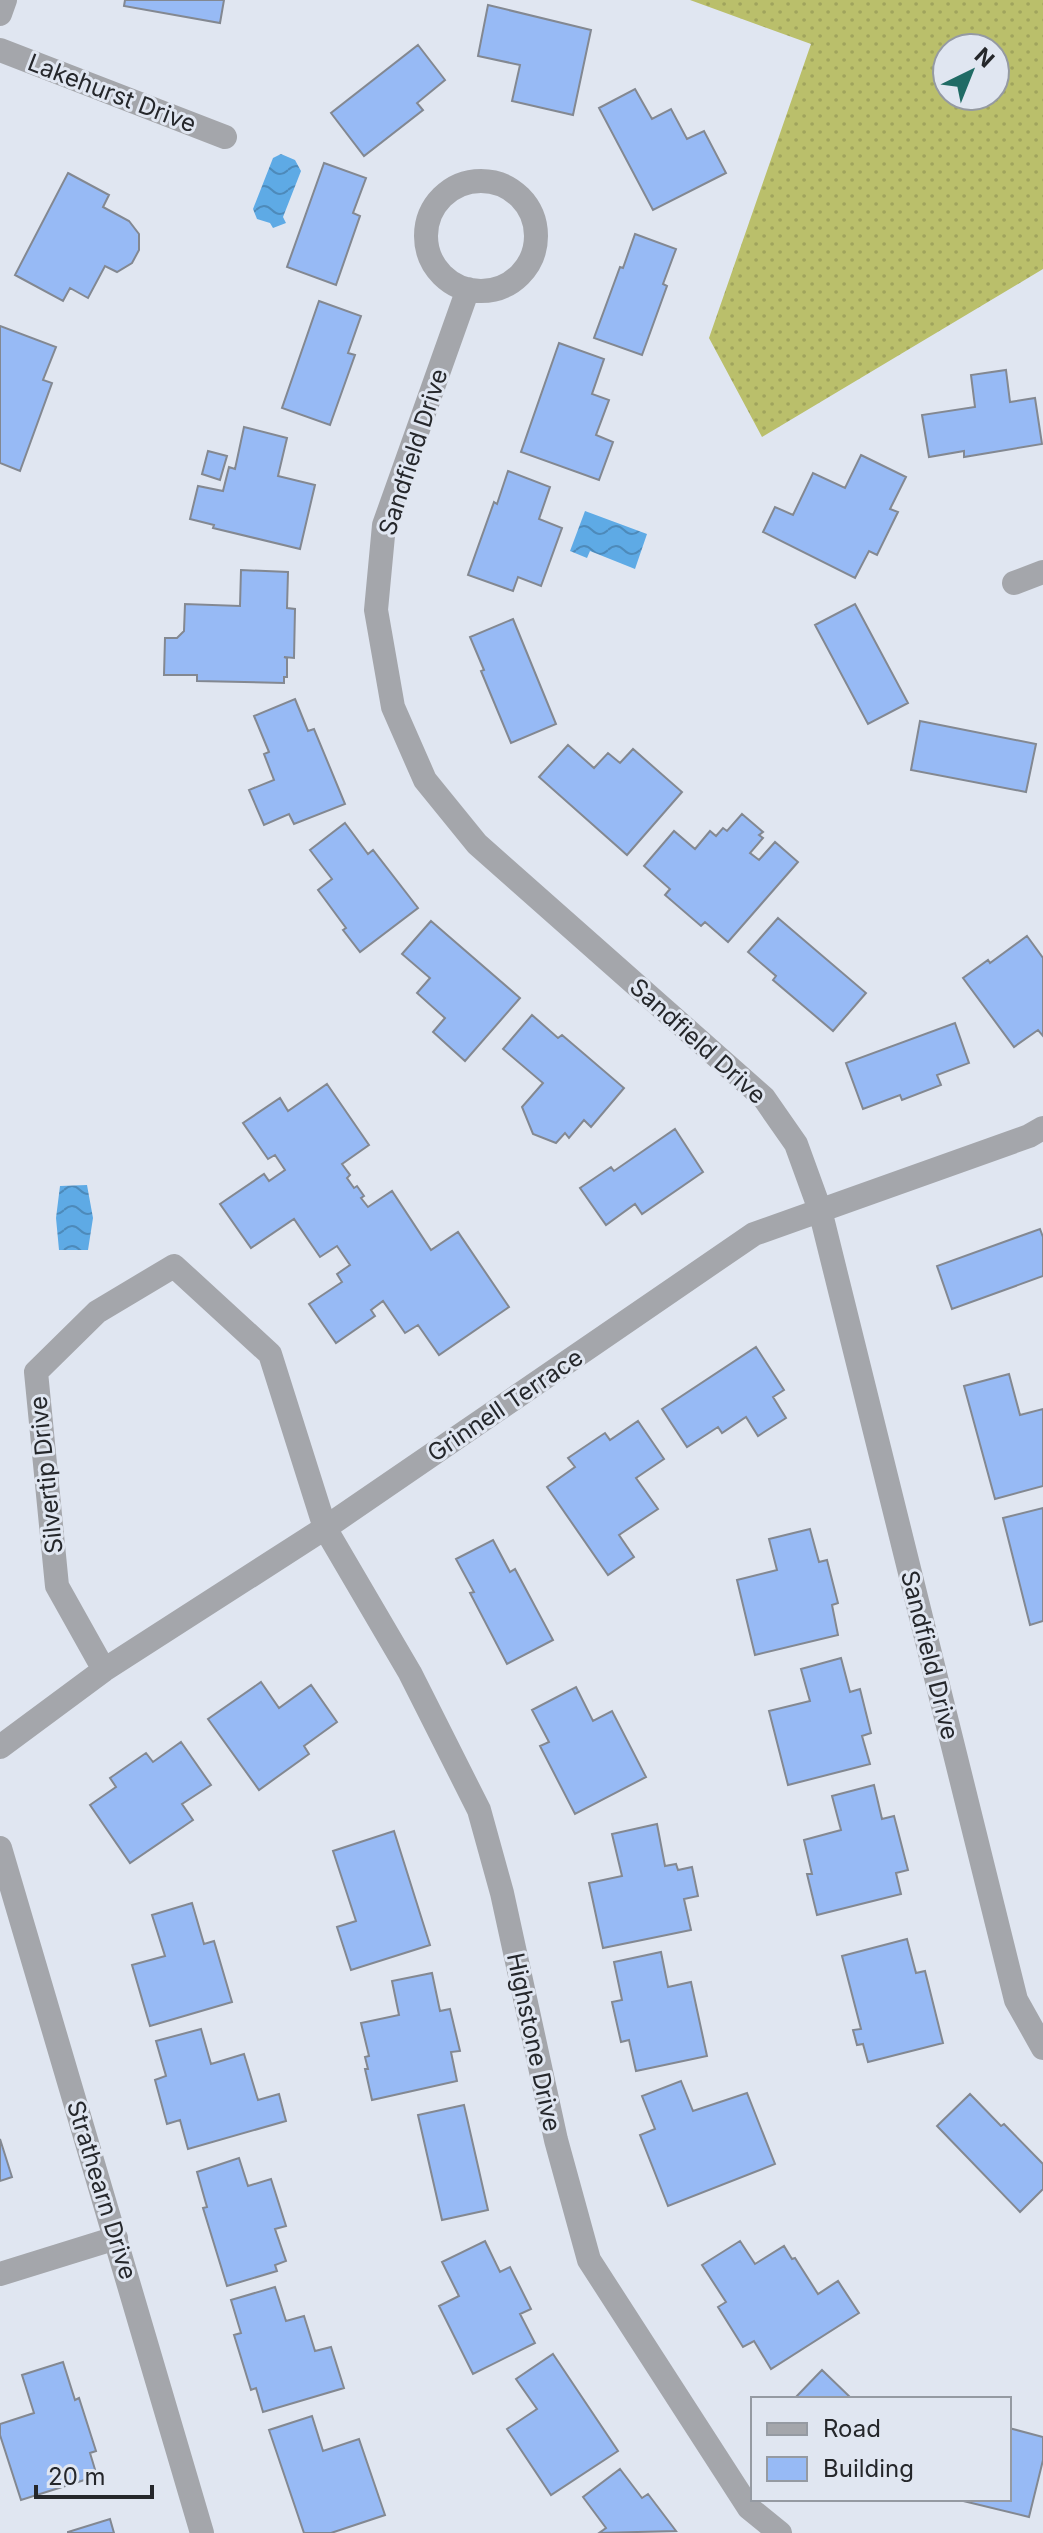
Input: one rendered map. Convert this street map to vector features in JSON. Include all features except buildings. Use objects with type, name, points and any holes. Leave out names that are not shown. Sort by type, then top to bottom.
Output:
[{"type":"street","points":[[0,14],[5,0]]},
{"type":"street","name":"Lakehurst Drive","points":[[0,50],[225,137]]},
{"type":"street","points":[[474,181],[492,182],[509,188],[523,199],[532,213],[536,231],[535,248],[529,265],[518,278],[503,287],[485,291],[468,289],[450,282],[432,260],[426,233],[430,214],[440,198],[456,187],[474,181]]},
{"type":"street","name":"Sandfield Drive","points":[[468,289],[384,525],[376,610],[393,707],[425,780],[477,844],[764,1098],[796,1144],[820,1210],[1016,2000],[1043,2048]]},
{"type":"street","points":[[1014,583],[1043,572]]},
{"type":"street","name":"Grinnell Terrace","points":[[0,1747],[104,1670],[325,1528],[754,1234],[1029,1136],[1043,1128]]},
{"type":"street","name":"Silvertip Drive","points":[[104,1670],[57,1586],[36,1372],[97,1312],[174,1266],[270,1354],[325,1528]]},
{"type":"street","name":"Highstone Drive","points":[[325,1528],[410,1673],[479,1810],[502,1893],[556,2140],[589,2260],[749,2508],[780,2533]]},
{"type":"street","name":"Strathearn Drive","points":[[0,1848],[202,2533]]},
{"type":"street","points":[[0,2274],[116,2238]]},
{"type":"green space","points":[[690,0],[1043,0],[1043,269],[762,437],[709,338],[811,44]]},
{"type":"water","points":[[281,154],[295,160],[301,171],[283,217],[286,223],[273,228],[270,223],[257,219],[253,209],[273,158]]},
{"type":"water","points":[[585,511],[647,534],[635,569],[590,551],[587,558],[570,551]]},
{"type":"water","points":[[87,1185],[93,1218],[88,1250],[59,1250],[56,1218],[60,1186]]}]
